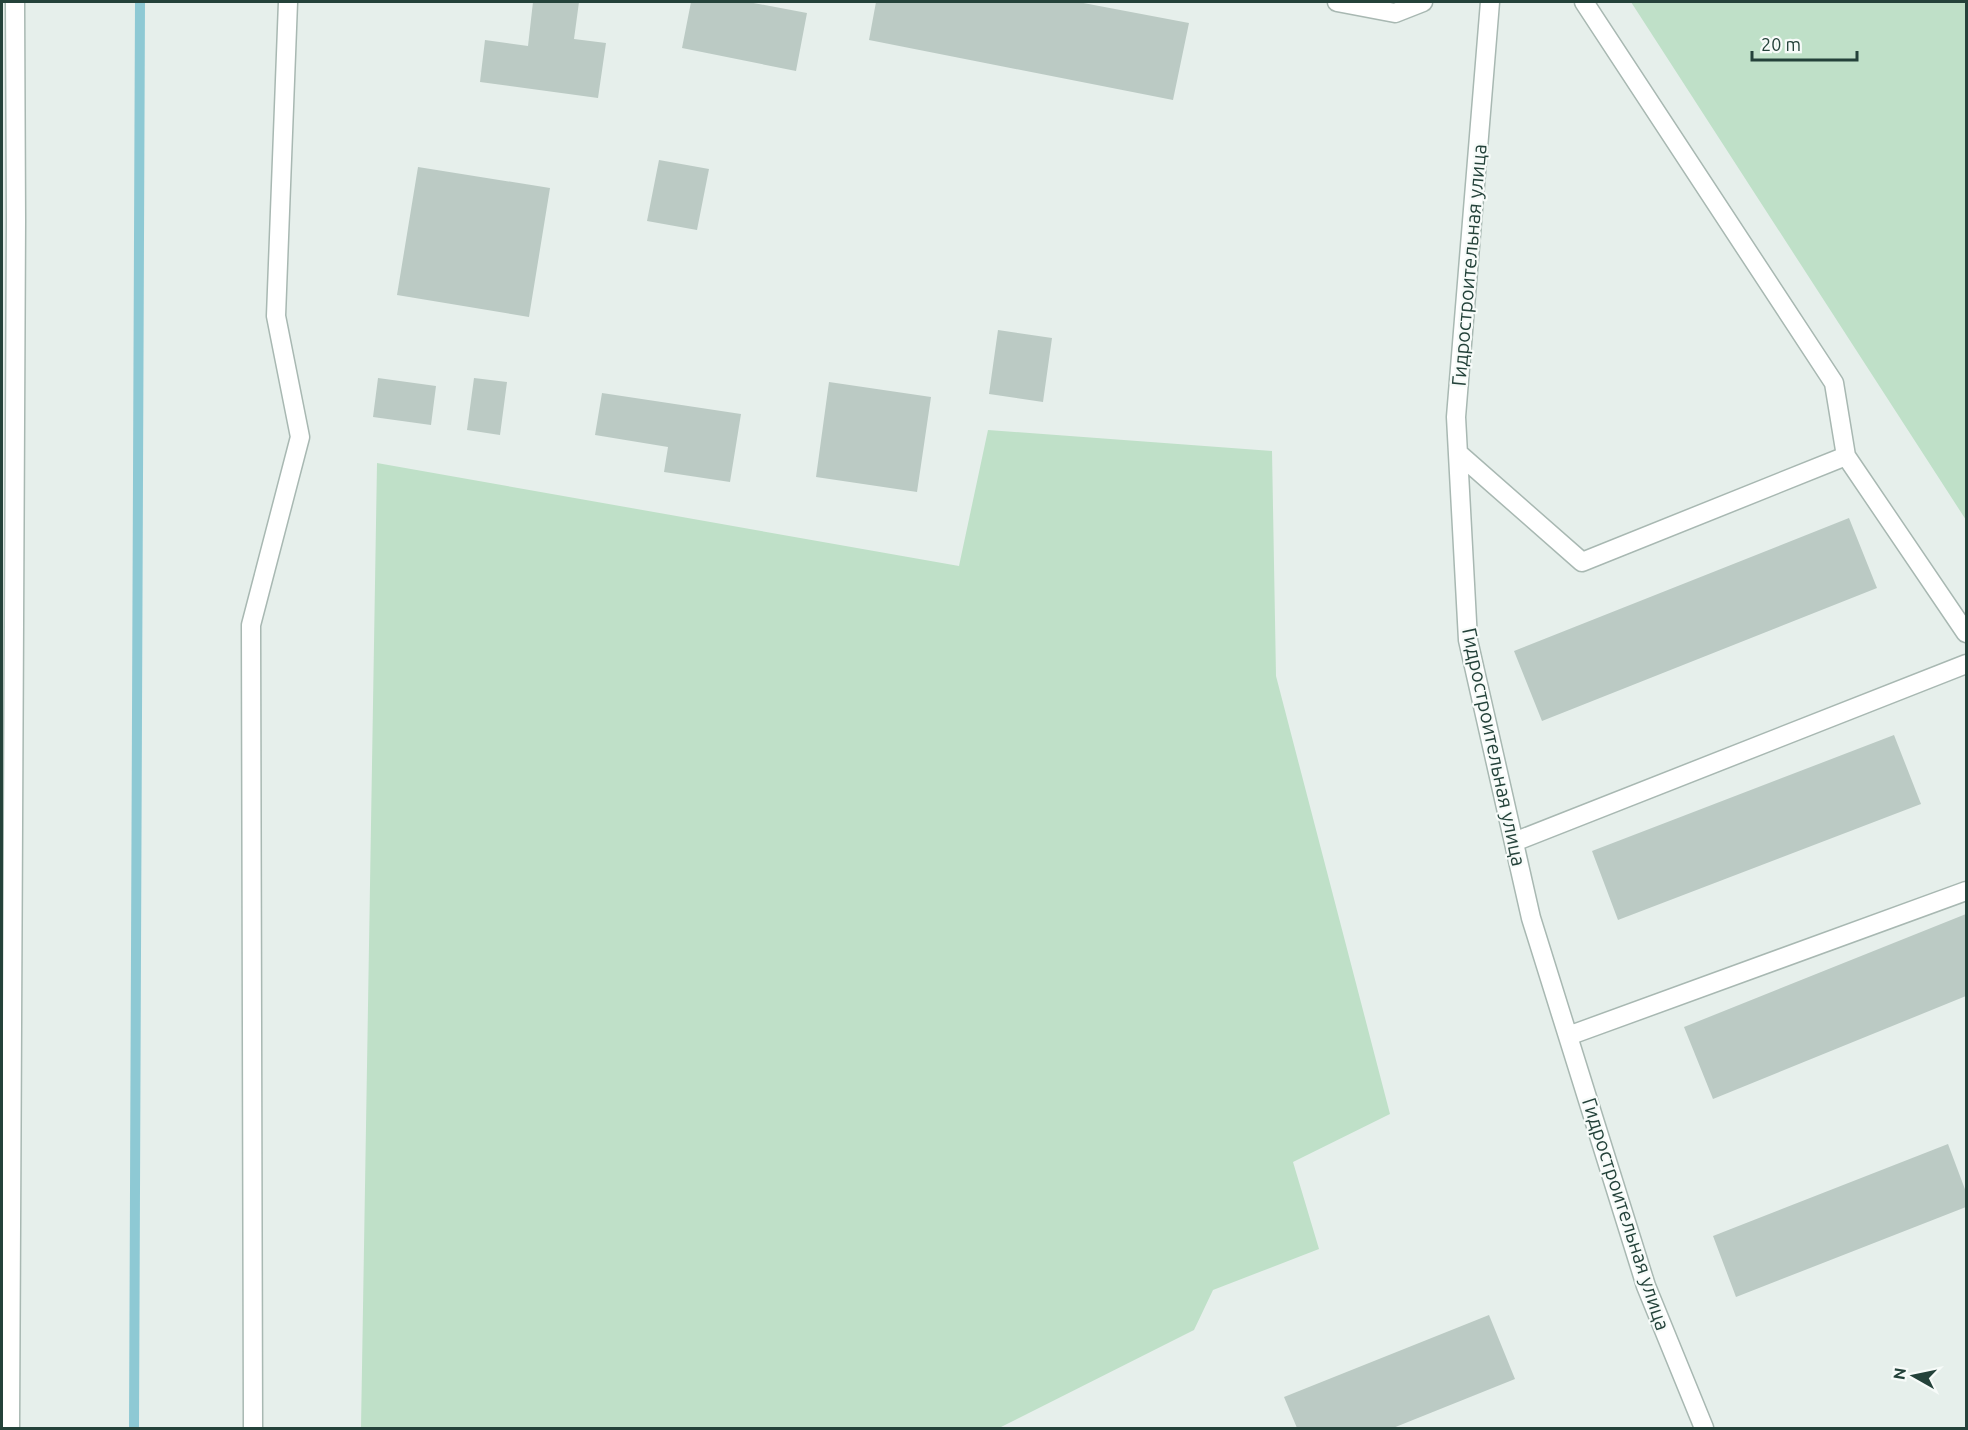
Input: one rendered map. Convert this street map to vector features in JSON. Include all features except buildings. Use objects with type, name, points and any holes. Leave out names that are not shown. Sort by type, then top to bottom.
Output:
[{"type":"street","points":[[10,1428],[16,245],[15,2]]},
{"type":"street","points":[[253,1428],[251,625],[300,437],[276,315],[288,2]]},
{"type":"street","points":[[1337,2],[1395,13],[1423,2]]},
{"type":"street","name":"Гидростроительная улица","points":[[1490,2],[1456,417],[1468,640],[1531,918],[1646,1287],[1704,1428]]},
{"type":"street","points":[[1584,2],[1834,383],[1846,456],[1966,633]]},
{"type":"street","points":[[1458,453],[1582,561],[1846,456]]},
{"type":"street","points":[[1514,842],[1966,664]]},
{"type":"street","points":[[1568,1036],[1966,891]]},
{"type":"green space","points":[[1631,2],[1966,2],[1966,520]]},
{"type":"green space","points":[[988,430],[1272,451],[1276,676],[1390,1114],[1293,1162],[1319,1249],[1213,1290],[1194,1330],[999,1428],[361,1428],[377,463],[959,566]]},
{"type":"waterway","points":[[134,1428],[140,2]]}]
